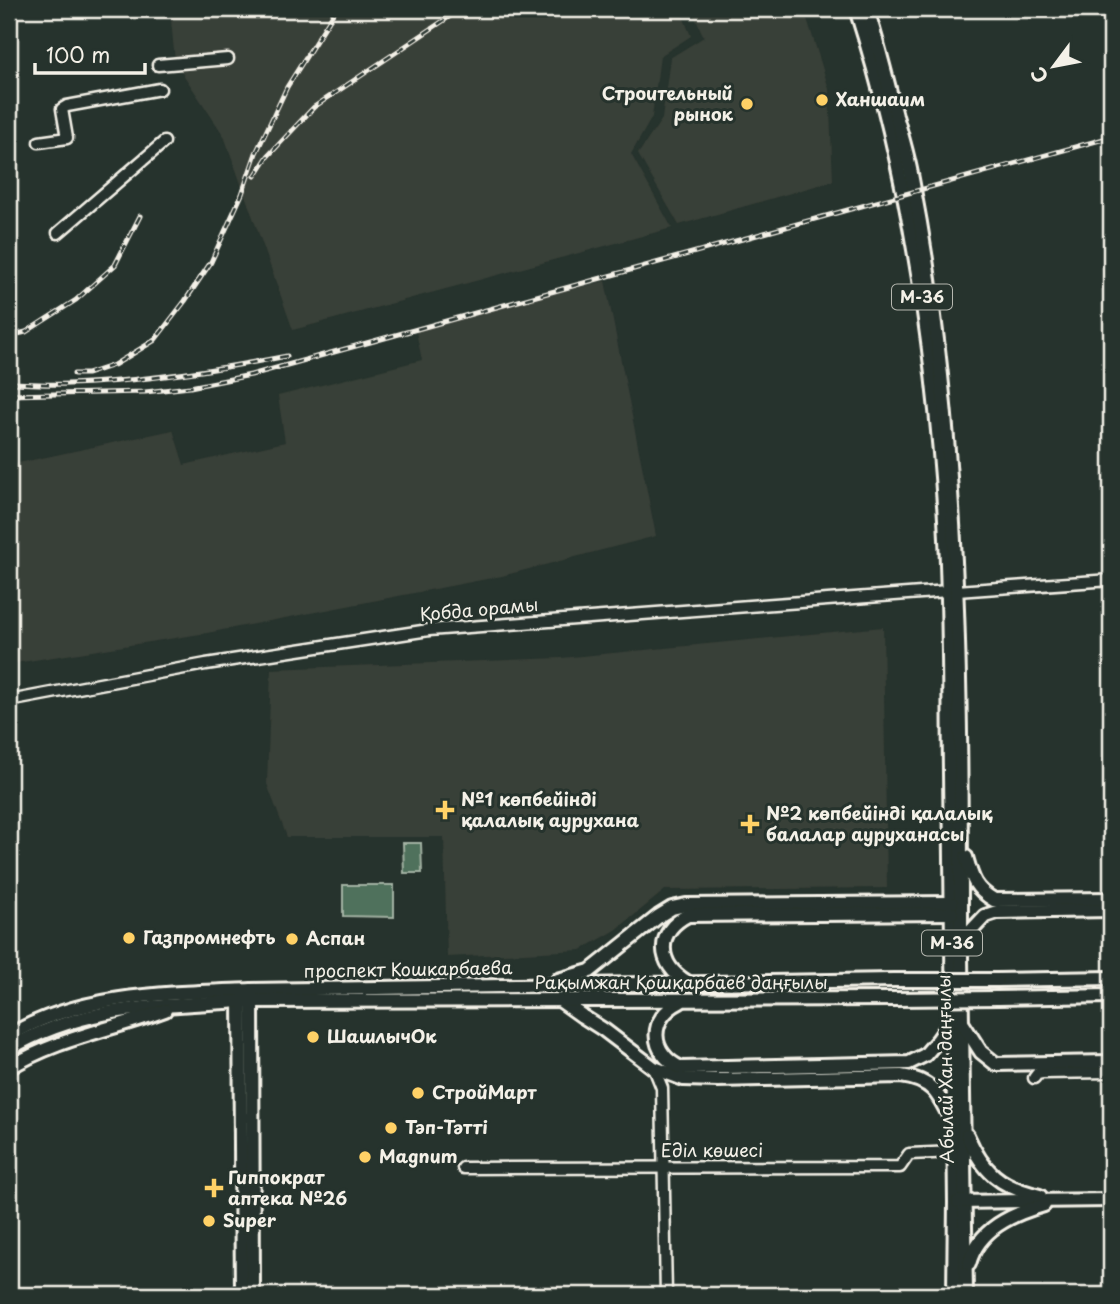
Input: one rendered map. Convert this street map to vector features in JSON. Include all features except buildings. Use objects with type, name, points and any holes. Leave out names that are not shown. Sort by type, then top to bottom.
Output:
[{"type":"main road","name":"M-36","points":[[856,9],[870,52],[901,179],[917,263],[939,437],[952,591]]},
{"type":"main road","name":"M-36","points":[[867,9],[911,175],[926,259],[948,436],[952,591]]},
{"type":"main road","name":"Абылай Хан даңғылы","points":[[952,591],[962,842],[958,1022]]},
{"type":"main road","name":"Абылай Хан даңғылы","points":[[952,591],[952,908],[958,1022],[960,1202],[954,1295]]},
{"type":"main road","points":[[962,842],[973,881],[982,892],[994,900],[1111,899]]},
{"type":"main road","points":[[543,985],[590,971],[659,916],[672,908],[686,905],[952,908]]},
{"type":"main road","points":[[687,982],[671,970],[664,956],[666,937],[670,929],[677,920],[688,915],[952,908]]},
{"type":"main road","points":[[961,961],[969,933],[985,916],[997,912],[1111,910]]},
{"type":"main road","name":"Рақымжан Қошқарбаев даңғылы","points":[[649,983],[1111,978]]},
{"type":"main road","name":"проспект Кошкарбаева","points":[[246,996],[649,983]]},
{"type":"main road","points":[[242,1295],[246,996]]},
{"type":"main road","points":[[246,996],[253,1295]]},
{"type":"main road","name":"Рақымжан Қошқарбаев даңғылы","points":[[9,1049],[56,1026],[98,1014],[246,996]]},
{"type":"main road","name":"Рақымжан Қошқарбаев даңғылы","points":[[9,1035],[50,1016],[102,1001],[132,997],[691,1001],[1111,996]]},
{"type":"main road","points":[[561,1001],[654,1068],[684,1079],[913,1077],[934,1090],[983,1165],[999,1180],[1032,1195],[1065,1200]]},
{"type":"main road","points":[[691,1001],[670,1007],[662,1015],[656,1035],[663,1056],[681,1068],[909,1063],[925,1055],[958,1022],[981,1052],[996,1064],[1111,1062]]},
{"type":"main road","points":[[9,1068],[27,1057],[68,1040],[140,1020],[177,1005]]},
{"type":"main road","name":"Абылай Хан даңғылы","points":[[959,1127],[955,1152],[966,1295]]},
{"type":"main road","points":[[960,1202],[1111,1199]]},
{"type":"main road","points":[[966,1278],[975,1247],[989,1231],[1001,1222],[1030,1209],[1065,1200]]},
{"type":"street","points":[[158,65],[228,60]]},
{"type":"street","points":[[39,142],[67,138],[62,109],[67,106],[160,89]]},
{"type":"street","points":[[58,233],[164,142]]},
{"type":"street","name":"Қобда орамы","points":[[9,701],[206,664],[429,630],[1111,580]]},
{"type":"street","points":[[654,1068],[662,1088],[666,1295]]},
{"type":"street","points":[[1034,1078],[1042,1073],[1111,1072]]},
{"type":"street","name":"Еділ көшесі","points":[[463,1168],[900,1167],[909,1154],[955,1152]]},
{"type":"shaded area","points":[[170,9],[680,9],[691,36],[660,56],[652,117],[631,154],[672,228],[293,330],[224,136],[175,62]]},
{"type":"shaded area","name":"Строительный рынок","points":[[691,9],[804,9],[829,89],[833,181],[679,225],[638,154],[662,119],[670,58],[704,37]]},
{"type":"shaded area","points":[[605,281],[656,536],[502,576],[207,633],[9,664],[9,465],[173,430],[184,465],[285,442],[278,396],[422,360],[415,327]]},
{"type":"shaded area","points":[[883,627],[887,888],[665,890],[616,930],[581,950],[447,957],[444,837],[287,837],[267,784],[271,669],[561,658]]},
{"type":"shaded area","points":[[221,1289],[221,1295],[99,1295],[99,1291]]},
{"type":"green space","points":[[403,843],[421,843],[422,873],[404,873]]},
{"type":"green space","points":[[343,885],[394,885],[394,917],[343,916]]},
{"type":"railway","points":[[74,374],[87,374],[114,365],[155,340],[185,301],[211,262],[242,194],[256,153],[287,87],[336,9]]},
{"type":"railway","points":[[255,176],[268,156],[314,107],[461,9]]},
{"type":"railway","points":[[9,395],[145,392],[190,387],[251,375],[1111,137]]},
{"type":"railway","points":[[9,336],[26,332],[76,300],[115,265],[140,216]]},
{"type":"railway","points":[[9,383],[123,381],[287,356]]},
{"type":"place","name":"Ханшаим","points":[[822,100]]},
{"type":"place","name":"Строительный рынок","points":[[747,104]]},
{"type":"place","name":"№1 көпбейінді қалалық аурухана","points":[[445,810]]},
{"type":"place","name":"№2 көпбейінді қалалық балалар ауруханасы","points":[[750,824]]},
{"type":"place","name":"Газпромнефть","points":[[129,938]]},
{"type":"place","name":"Аспан","points":[[292,939]]},
{"type":"place","name":"ШашлычОк","points":[[313,1037]]},
{"type":"place","name":"СтройМарт","points":[[418,1093]]},
{"type":"place","name":"Тәп-Тәтті","points":[[391,1128]]},
{"type":"place","name":"Magnum","points":[[365,1157]]},
{"type":"place","name":"Гиппократ аптека №26","points":[[214,1188]]},
{"type":"place","name":"Super","points":[[209,1221]]}]
